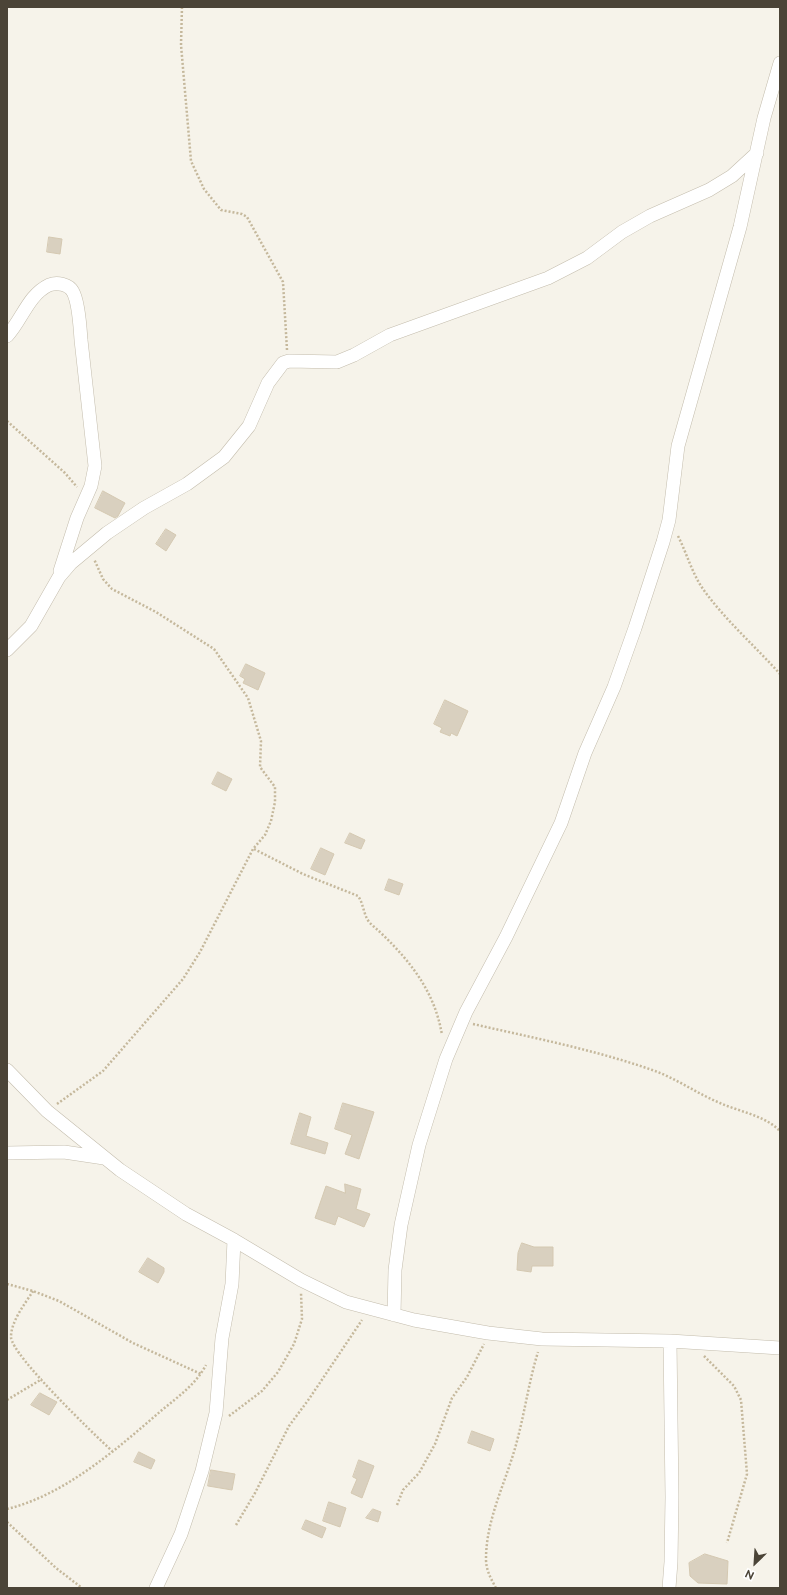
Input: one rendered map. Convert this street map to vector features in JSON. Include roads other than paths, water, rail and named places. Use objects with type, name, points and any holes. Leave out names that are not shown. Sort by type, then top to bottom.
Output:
[{"type":"street","points":[[394,1315],[395,1270],[401,1225],[412,1172],[446,1059],[462,1021],[506,937],[561,823],[585,753],[614,687],[635,628],[669,520],[678,446],[740,228],[771,92],[780,63]]},
{"type":"street","points":[[7,650],[31,626],[59,577],[70,563],[144,508],[187,484],[224,457],[248,426],[268,383],[283,363],[289,361],[337,362],[354,355],[390,335],[548,278],[587,258],[622,232],[650,216],[709,190],[732,176],[757,153]]},
{"type":"street","points":[[7,336],[15,327],[22,312],[37,293],[50,285],[60,284],[67,286],[73,292],[79,321],[94,466],[91,486],[77,518],[59,577]]},
{"type":"street","points":[[7,1070],[47,1111],[104,1158],[186,1214],[234,1240],[300,1280],[346,1302],[394,1315],[488,1333],[542,1339],[676,1341],[780,1348]]},
{"type":"street","points":[[7,1153],[64,1152],[104,1158]]},
{"type":"street","points":[[156,1588],[181,1534],[188,1514],[202,1471],[216,1413],[222,1338],[232,1284],[234,1240]]},
{"type":"street","points":[[669,1588],[671,1562],[676,1341]]}]
